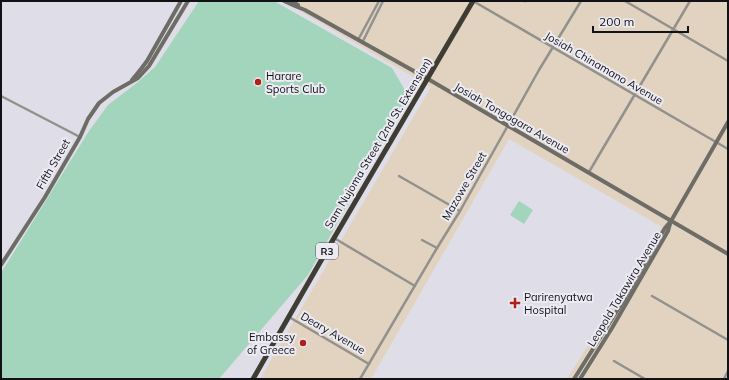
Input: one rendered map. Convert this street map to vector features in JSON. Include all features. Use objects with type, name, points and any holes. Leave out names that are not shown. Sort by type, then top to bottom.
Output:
[{"type":"highway","name":"Sam Nujoma Street (2nd St. Extension)","points":[[253,379],[473,1]]},
{"type":"main road","name":"Fifth Street","points":[[130,82],[147,61],[181,1]]},
{"type":"main road","name":"Fifth Street","points":[[1,265],[45,197],[80,136],[88,118],[99,103],[112,92],[138,78],[149,66],[188,1]]},
{"type":"main road","name":"Josiah Tongogara Avenue","points":[[284,1],[305,10],[360,41],[728,254]]},
{"type":"main road","points":[[292,1],[305,10]]},
{"type":"main road","points":[[671,221],[728,122]]},
{"type":"main road","name":"Leopold Takawira Avenue","points":[[574,379],[622,303],[665,228],[671,221]]},
{"type":"main road","name":"Leopold Takawira Avenue","points":[[580,379],[612,328],[664,238],[671,221]]},
{"type":"street","points":[[360,41],[378,1]]},
{"type":"street","points":[[360,41],[384,1]]},
{"type":"street","name":"Josiah Chinamano Avenue","points":[[473,1],[728,149]]},
{"type":"street","name":"Mazowe Street","points":[[360,379],[460,211],[539,70],[581,1]]},
{"type":"street","points":[[625,1],[728,61]]},
{"type":"street","points":[[588,173],[690,1]]},
{"type":"street","points":[[1,96],[80,136]]},
{"type":"street","points":[[399,176],[460,211]]},
{"type":"street","points":[[334,238],[414,286]]},
{"type":"street","points":[[422,240],[437,248]]},
{"type":"street","points":[[652,296],[728,340]]},
{"type":"street","name":"Deary Avenue","points":[[289,316],[369,364]]},
{"type":"street","points":[[614,362],[644,379]]},
{"type":"street","points":[[724,379],[728,371]]},
{"type":"shaded area","points":[[283,1],[728,1],[728,379],[567,379],[662,227],[509,139],[371,379],[260,379],[431,87]]},
{"type":"green space","points":[[199,1],[274,1],[392,68],[409,97],[308,275],[219,379],[1,379],[1,273],[89,131],[108,105],[155,67]]},
{"type":"green space","points":[[519,201],[533,210],[524,224],[510,215]]},
{"type":"place","name":"Harare Sports Club","points":[[258,82]]},
{"type":"place","name":"Parirenyatwa Hospital","points":[[515,303]]},
{"type":"place","name":"Embassy of Greece","points":[[303,343]]}]
